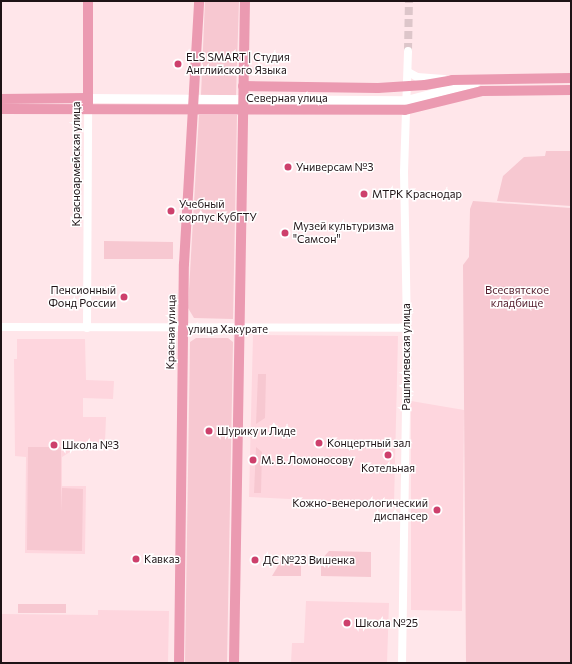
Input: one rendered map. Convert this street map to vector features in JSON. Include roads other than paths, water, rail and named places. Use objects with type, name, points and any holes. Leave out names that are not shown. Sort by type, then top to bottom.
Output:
[{"type":"main road","name":"Красноармейская улица","points":[[88,1],[88,103]]},
{"type":"main road","name":"Красная улица","points":[[179,663],[183,329],[186,232],[195,104],[200,1]]},
{"type":"main road","points":[[234,663],[242,106],[245,1]]},
{"type":"main road","name":"Северная улица","points":[[243,86],[407,86],[452,80],[487,80],[508,77],[571,78]]},
{"type":"main road","name":"Северная улица","points":[[406,105],[487,80]]},
{"type":"main road","name":"Северная улица","points":[[1,99],[88,103],[242,106],[406,105],[482,91],[571,90]]},
{"type":"main road","name":"Северная улица","points":[[1,109],[88,103]]},
{"type":"street","name":"Рашпилевская улица","points":[[402,663],[407,328],[404,254],[408,51]]},
{"type":"street","name":"Северная улица","points":[[408,72],[420,77],[452,80]]},
{"type":"street","name":"Красноармейская улица","points":[[87,328],[88,103]]},
{"type":"street","name":"улица Хакурате","points":[[1,327],[239,330],[407,328]]},
{"type":"tunnel","points":[[408,51],[409,1]]},
{"type":"place","name":"ELS SMART | Студия Английского Языка","points":[[178,64]]},
{"type":"place","name":"Универсам №3","points":[[288,167]]},
{"type":"place","name":"МТРК Краснодар","points":[[364,194]]},
{"type":"place","name":"Учебный корпус КубГТУ","points":[[171,211]]},
{"type":"place","name":"Музей культуризма \"Самсон\"","points":[[285,233]]},
{"type":"place","name":"Пенсионный Фонд России","points":[[124,297]]},
{"type":"place","name":"Шурику и Лиде","points":[[209,431]]},
{"type":"place","name":"Концертный зал","points":[[319,443]]},
{"type":"place","name":"Школа №3","points":[[54,445]]},
{"type":"place","name":"Котельная","points":[[388,455]]},
{"type":"place","name":"М. В. Ломоносову","points":[[253,460]]},
{"type":"place","name":"Кожно-венерологический диспансер","points":[[437,510]]},
{"type":"place","name":"Кавказ","points":[[136,559]]},
{"type":"place","name":"ДС №23 Вишенка","points":[[255,560]]},
{"type":"place","name":"Школа №25","points":[[347,623]]},
{"type":"park label","name":"Всесвятское кладбище","points":[[517,297]]}]
